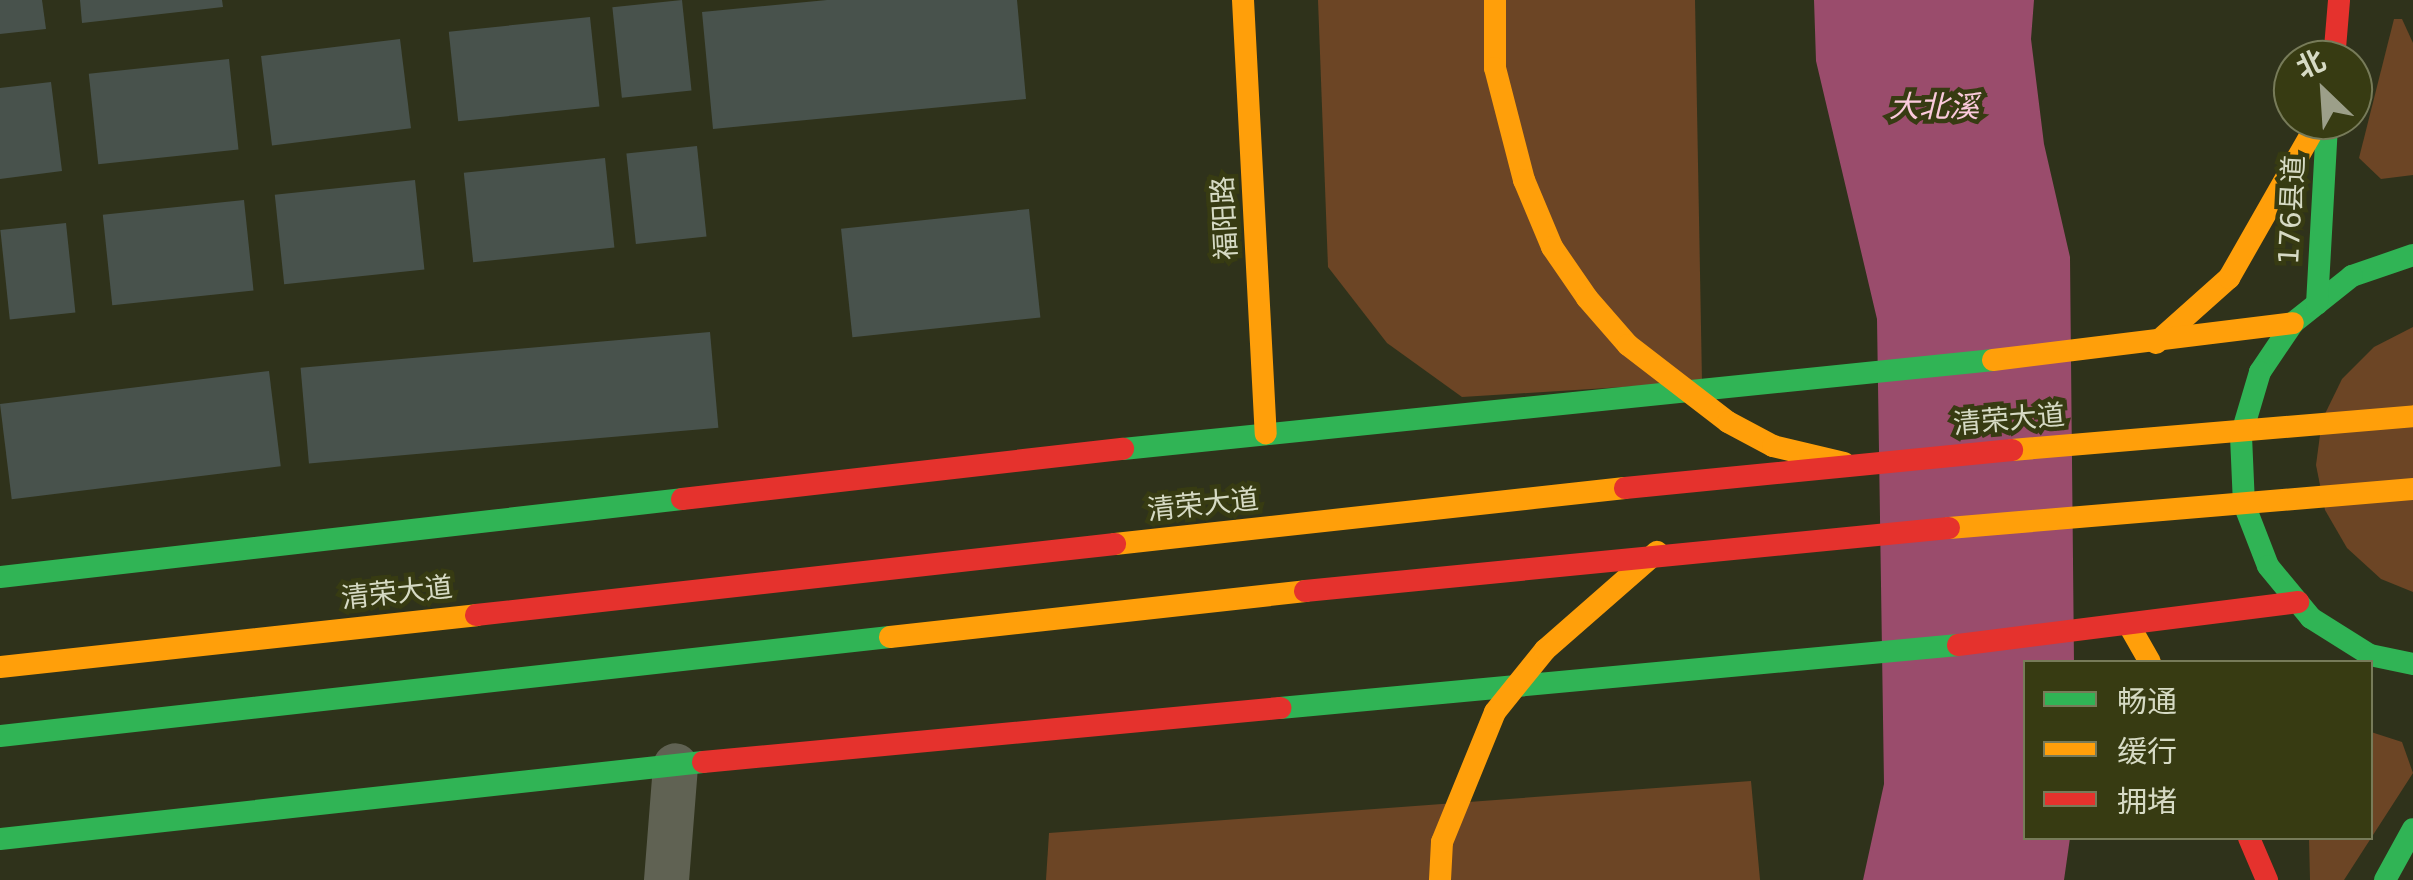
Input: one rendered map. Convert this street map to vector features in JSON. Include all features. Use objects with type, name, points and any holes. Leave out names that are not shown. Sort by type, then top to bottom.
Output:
[{"type":"main road","name":"福阳路","points":[[1243,0],[1266,434]]},
{"type":"main road","points":[[1495,0],[1495,68],[1524,180],[1552,247],[1587,298],[1628,345],[1728,422],[1774,446],[1847,464]]},
{"type":"main road","points":[[2336,40],[2339,0]]},
{"type":"main road","points":[[2156,343],[2228,278],[2307,140]]},
{"type":"main road","name":"176县道","points":[[2317,304],[2326,140]]},
{"type":"main road","points":[[2413,255],[2352,276],[2293,323],[2260,372],[2242,436],[2244,504],[2268,566],[2304,610],[2370,655],[2413,664]]},
{"type":"main road","points":[[0,578],[1266,434],[1738,392],[2293,323]]},
{"type":"main road","name":"清荣大道","points":[[0,667],[1847,464],[2413,416]]},
{"type":"main road","points":[[0,736],[1657,552],[2413,489]]},
{"type":"main road","points":[[1440,880],[1442,842],[1495,712],[1545,650],[1657,552]]},
{"type":"main road","points":[[0,839],[675,766],[2304,610]]},
{"type":"main road","points":[[2304,610],[2306,648]]},
{"type":"main road","points":[[2130,627],[2149,660]]},
{"type":"main road","points":[[2385,880],[2413,829]]},
{"type":"main road","points":[[2250,840],[2268,880]]},
{"type":"main road","points":[[2277,880],[2280,852]]},
{"type":"street","points":[[666,880],[675,766]]},
{"type":"shaded area","points":[[1318,0],[1695,0],[1702,382],[1462,397],[1387,343],[1328,267]]},
{"type":"shaded area","points":[[2394,19],[2402,19],[2413,43],[2413,175],[2381,179],[2359,158],[2364,140],[2373,140],[2373,102]]},
{"type":"shaded area","points":[[2413,327],[2413,592],[2381,579],[2347,548],[2325,510],[2316,465],[2322,420],[2342,379],[2374,347]]},
{"type":"shaded area","points":[[2373,733],[2402,742],[2413,773],[2373,835]]},
{"type":"shaded area","points":[[1751,781],[1760,880],[1046,880],[1049,833]]},
{"type":"shaded area","points":[[2309,840],[2370,840],[2344,880],[2310,880]]},
{"type":"water","name":"大北溪","points":[[1814,0],[2034,0],[2031,39],[2044,144],[2070,257],[2074,660],[2023,660],[2023,840],[2070,840],[2064,880],[1863,880],[1884,784],[1877,319],[1816,61]]},
{"type":"building","points":[[0,0],[42,0],[46,29],[0,34]]},
{"type":"building","points":[[80,0],[222,0],[223,7],[82,23]]},
{"type":"building","points":[[682,0],[692,91],[622,98],[612,7]]},
{"type":"building","points":[[827,0],[1017,0],[1026,99],[713,129],[702,12]]},
{"type":"building","points":[[590,17],[599,107],[458,121],[449,32]]},
{"type":"building","points":[[400,39],[411,128],[272,145],[261,56]]},
{"type":"building","points":[[229,59],[239,150],[98,164],[89,74]]},
{"type":"building","points":[[51,82],[62,171],[0,179],[0,88]]},
{"type":"building","points":[[697,146],[707,237],[636,244],[626,153]]},
{"type":"building","points":[[605,158],[614,248],[473,262],[464,173]]},
{"type":"building","points":[[415,180],[424,270],[284,284],[275,195]]},
{"type":"building","points":[[244,200],[254,291],[112,305],[103,215]]},
{"type":"building","points":[[1029,209],[1040,317],[852,337],[841,229]]},
{"type":"building","points":[[66,223],[75,313],[10,319],[0,230]]},
{"type":"building","points":[[710,332],[718,428],[309,463],[301,368]]},
{"type":"building","points":[[269,371],[281,466],[12,499],[0,404]]},
{"type":"traffic: fast","points":[[2317,304],[2326,140]]},
{"type":"traffic: fast","points":[[2413,255],[2352,276],[2293,323],[2260,372],[2241,436],[2244,504],[2268,566],[2311,618],[2370,655],[2413,664]]},
{"type":"traffic: fast","points":[[1123,449],[1993,360]]},
{"type":"traffic: fast","points":[[0,577],[682,499]]},
{"type":"traffic: fast","points":[[0,736],[890,637]]},
{"type":"traffic: fast","points":[[1280,708],[1958,645]]},
{"type":"traffic: fast","points":[[0,839],[703,762]]},
{"type":"traffic: fast","points":[[2385,880],[2413,829]]},
{"type":"traffic: slow","points":[[1243,0],[1266,433]]},
{"type":"traffic: slow","points":[[1495,0],[1495,68],[1524,180],[1552,247],[1587,298],[1628,345],[1728,422],[1773,446],[1844,463]]},
{"type":"traffic: slow","points":[[2156,343],[2229,278],[2308,140]]},
{"type":"traffic: slow","points":[[1993,360],[2293,323]]},
{"type":"traffic: slow","points":[[2012,450],[2413,416]]},
{"type":"traffic: slow","points":[[1115,544],[1625,488]]},
{"type":"traffic: slow","points":[[1949,528],[2413,489]]},
{"type":"traffic: slow","points":[[1440,880],[1442,842],[1495,712],[1545,650],[1657,552]]},
{"type":"traffic: slow","points":[[890,637],[1305,591]]},
{"type":"traffic: slow","points":[[0,667],[476,615]]},
{"type":"traffic: slow","points":[[2130,627],[2149,660]]},
{"type":"traffic: jam","points":[[2336,40],[2339,0]]},
{"type":"traffic: jam","points":[[682,499],[1123,449]]},
{"type":"traffic: jam","points":[[1625,488],[2012,450]]},
{"type":"traffic: jam","points":[[1305,591],[1949,528]]},
{"type":"traffic: jam","points":[[476,615],[1115,544]]},
{"type":"traffic: jam","points":[[1958,645],[2298,602]]},
{"type":"traffic: jam","points":[[703,762],[1280,708]]},
{"type":"traffic: jam","points":[[2250,840],[2267,880]]}]
